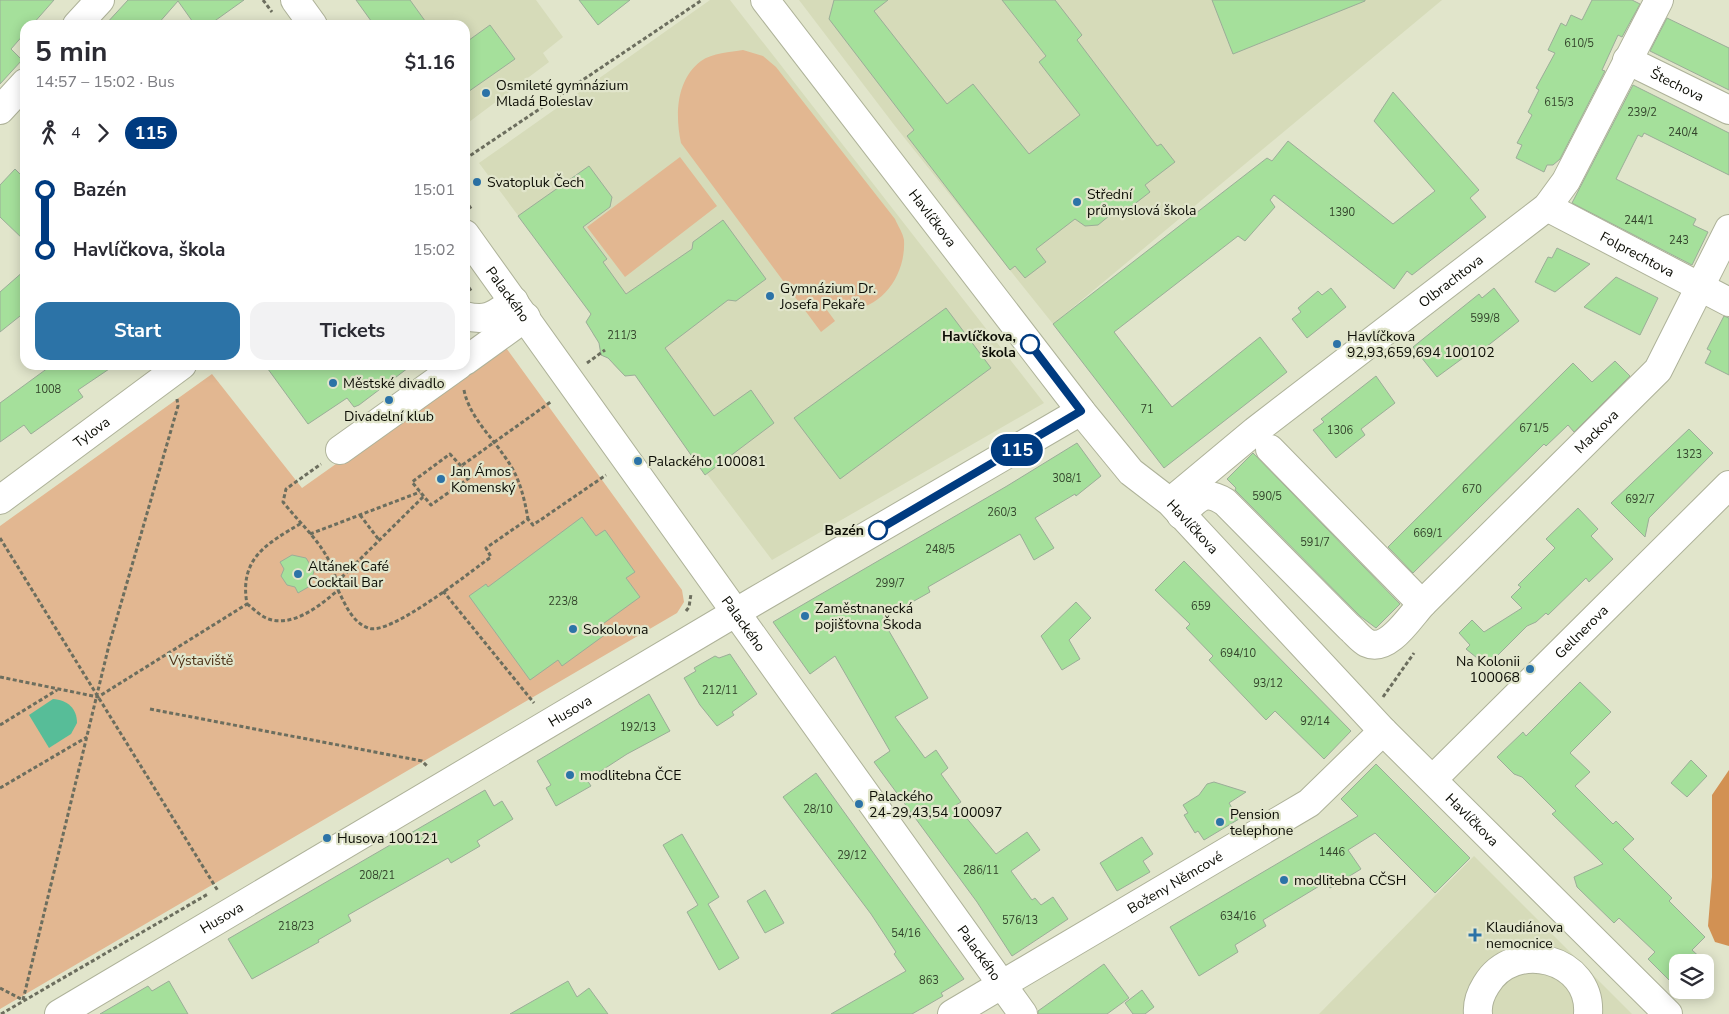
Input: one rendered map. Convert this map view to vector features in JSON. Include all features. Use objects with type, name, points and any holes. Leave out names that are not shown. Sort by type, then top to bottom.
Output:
[{"type":"street","points":[[82,20],[100,0]]},
{"type":"street","points":[[295,0],[309,20]]},
{"type":"street","name":"Havlíčkova","points":[[765,0],[1081,411],[1131,472],[1175,508],[1383,732],[1433,779],[1668,1014]]},
{"type":"street","name":"Olbrachtova","points":[[1175,508],[1255,431],[1547,207],[1566,181],[1627,60],[1660,0]]},
{"type":"street","name":"Štechova","points":[[1627,60],[1729,110]]},
{"type":"street","points":[[0,110],[20,88]]},
{"type":"street","name":"Folprechtova","points":[[1547,207],[1729,302]]},
{"type":"street","name":"Mackova","points":[[1175,508],[1201,496],[1213,494],[1225,502],[1367,643],[1380,646],[1658,370],[1729,229]]},
{"type":"street","name":"Palackého","points":[[470,241],[1023,1014]]},
{"type":"street","points":[[470,317],[479,319],[520,309]]},
{"type":"street","points":[[470,356],[520,309]]},
{"type":"street","name":"Tylova","points":[[0,500],[174,370]]},
{"type":"street","points":[[340,450],[462,377]]},
{"type":"street","name":"Husova","points":[[59,1014],[1081,411]]},
{"type":"street","points":[[1270,450],[1422,604]]},
{"type":"street","name":"Gellnerova","points":[[1433,779],[1729,485]]},
{"type":"street","name":"Boženy Němcové","points":[[952,1014],[1309,803],[1383,732]]},
{"type":"street","points":[[1478,1014],[1481,992],[1491,977],[1505,965],[1523,959],[1541,958],[1558,964],[1573,974],[1584,990],[1588,1014]]},
{"type":"path","points":[[470,157],[702,0]]},
{"type":"path","points":[[23,1000],[98,697],[109,645],[178,406],[177,370]]},
{"type":"path","points":[[462,377],[475,416],[520,482],[528,519],[533,525],[606,475]]},
{"type":"path","points":[[546,394],[557,408]]},
{"type":"path","points":[[461,466],[552,401]]},
{"type":"path","points":[[340,450],[286,489],[283,502],[300,524],[320,544],[336,575],[338,590],[352,617],[368,629],[380,630],[399,622],[491,558],[486,548],[528,519]]},
{"type":"path","points":[[450,454],[469,478],[431,505],[420,492],[412,482],[450,454]]},
{"type":"path","points":[[600,468],[612,482]]},
{"type":"path","points":[[310,534],[420,492]]},
{"type":"path","points":[[337,582],[424,496]]},
{"type":"path","points":[[360,515],[379,540]]},
{"type":"path","points":[[300,524],[270,542],[253,560],[244,586],[247,604],[267,618],[288,620],[322,604],[338,590]]},
{"type":"path","points":[[0,538],[231,913]]},
{"type":"path","points":[[443,591],[534,703]]},
{"type":"path","points":[[680,618],[689,607],[691,593]]},
{"type":"path","points":[[0,677],[98,697],[247,604]]},
{"type":"path","points":[[0,725],[58,689]]},
{"type":"path","points":[[526,708],[542,698]]},
{"type":"path","points":[[150,709],[422,761],[442,787]]},
{"type":"path","points":[[0,788],[87,737]]},
{"type":"path","points":[[418,770],[434,760]]},
{"type":"path","points":[[0,1014],[225,884]]},
{"type":"path","points":[[0,988],[23,1000]]},
{"type":"shaded area","name":"Osmileté gymnázium Mladá Boleslav","points":[[359,0],[536,0],[563,37],[543,53],[549,62],[470,121],[470,20],[370,20],[358,3]]},
{"type":"shaded area","name":"Gymnázium Dr. Josefa Pekaře","points":[[710,0],[730,0],[1044,403],[772,560],[707,474],[704,474],[633,372],[624,375],[613,364],[615,362],[602,346],[599,346],[600,343],[593,335],[593,316],[479,163]]},
{"type":"shaded area","name":"Střední průmyslová škola","points":[[799,0],[1442,0],[1053,324],[895,126]]},
{"type":"shaded area","points":[[53,699],[67,703],[73,709],[77,723],[71,734],[49,748],[29,715]]},
{"type":"shaded area","points":[[1729,770],[1729,946],[1715,942],[1708,926],[1712,877],[1712,795]]},
{"type":"shaded area","name":"Klaudiánova nemocnice","points":[[1474,856],[1632,1014],[1319,1014]]},
{"type":"green space","points":[[743,50],[763,56],[776,67],[895,219],[902,232],[904,253],[901,265],[890,287],[871,303],[860,308],[844,310],[824,306],[835,321],[821,332],[681,143],[678,110],[679,99],[686,78],[705,58]]},
{"type":"green space","points":[[680,157],[717,206],[625,277],[587,227]]},
{"type":"green space","name":"Výstaviště","points":[[504,345],[682,590],[684,602],[677,613],[0,1009],[0,526],[212,374],[302,488]]},
{"type":"building","points":[[0,0],[54,0],[36,20],[20,20],[20,39],[11,49],[20,58],[20,62],[0,84]]},
{"type":"building","points":[[128,0],[244,0],[216,20],[191,20],[178,1],[161,20],[110,20]]},
{"type":"building","points":[[356,0],[410,0],[424,20],[370,20]]},
{"type":"building","points":[[579,0],[630,0],[598,25]]},
{"type":"building","points":[[834,0],[888,0],[874,11],[947,104],[973,84],[1029,154],[1080,115],[1039,62],[1046,56],[1002,0],[1055,0],[1082,35],[1077,40],[1157,146],[1161,144],[1175,162],[1145,185],[1150,192],[1119,216],[1115,211],[1098,225],[1085,226],[1075,219],[1036,249],[1046,262],[1025,278],[1015,266],[1010,270],[907,136],[914,130],[829,19]]},
{"type":"building","points":[[1212,0],[1365,0],[1365,1],[1233,54]]},
{"type":"building","points":[[1592,0],[1632,0],[1640,4],[1622,37],[1618,35],[1602,70],[1605,71],[1560,159],[1553,165],[1547,165],[1544,172],[1516,158],[1522,145],[1517,143],[1532,115],[1528,112],[1539,90],[1536,88],[1555,53],[1548,50],[1561,23],[1566,26],[1571,15],[1582,20]]},
{"type":"building","points":[[1667,18],[1729,48],[1729,90],[1650,51]]},
{"type":"building","points":[[490,25],[515,59],[470,90],[470,39]]},
{"type":"building","points":[[1633,85],[1729,133],[1729,175],[1644,133],[1642,137],[1638,135],[1616,179],[1696,219],[1693,225],[1708,232],[1692,265],[1572,203]]},
{"type":"building","points":[[1393,92],[1479,190],[1470,198],[1486,217],[1412,275],[1407,271],[1394,289],[1274,195],[1270,200],[1275,207],[1245,241],[1238,236],[1114,332],[1172,407],[1260,337],[1287,372],[1164,468],[1053,324],[1267,158],[1272,161],[1288,141],[1393,224],[1435,191],[1374,121]]},
{"type":"building","points":[[589,166],[612,197],[610,207],[583,227],[607,259],[603,262],[626,294],[692,249],[693,242],[723,220],[766,279],[736,301],[728,300],[665,348],[714,416],[751,390],[774,423],[705,475],[635,375],[625,376],[608,358],[601,355],[599,343],[586,322],[591,314],[518,216]]},
{"type":"building","points":[[15,169],[20,174],[20,236],[0,217],[0,185]]},
{"type":"building","points":[[1557,248],[1590,264],[1555,292],[1535,282],[1548,257],[1552,258]]},
{"type":"building","points":[[20,274],[20,316],[0,332],[0,292]]},
{"type":"building","points":[[1616,277],[1658,298],[1640,335],[1584,307]]},
{"type":"building","points":[[1331,288],[1346,307],[1307,338],[1292,319],[1301,312],[1298,308],[1318,291],[1322,295]]},
{"type":"building","points":[[1494,288],[1519,321],[1481,351],[1478,347],[1437,377],[1413,347],[1479,294],[1482,298]]},
{"type":"building","points":[[946,308],[991,368],[840,479],[794,418]]},
{"type":"building","points":[[1724,316],[1729,318],[1729,375],[1705,363],[1711,351],[1707,349]]},
{"type":"building","points":[[1615,361],[1630,376],[1574,432],[1568,425],[1546,446],[1544,444],[1413,573],[1388,547],[1573,363],[1592,382]]},
{"type":"building","points":[[45,370],[108,370],[78,390],[83,397],[31,434],[24,425],[0,442],[0,403]]},
{"type":"building","name":"Městské divadlo","points":[[269,370],[405,370],[359,405],[354,407],[347,398],[308,424]]},
{"type":"building","points":[[1376,376],[1395,403],[1361,429],[1365,435],[1336,458],[1313,430],[1324,422],[1321,419]]},
{"type":"building","points":[[1689,429],[1713,453],[1649,518],[1645,537],[1611,503]]},
{"type":"building","points":[[1077,443],[1101,476],[1076,496],[1075,494],[1035,518],[1054,548],[1034,560],[1020,534],[928,587],[930,592],[882,619],[928,698],[895,717],[925,758],[936,750],[948,768],[941,774],[961,802],[956,805],[996,854],[1027,832],[1040,850],[1011,871],[1032,900],[1035,898],[1041,905],[1053,897],[1068,919],[1012,956],[977,902],[874,762],[890,751],[835,656],[810,674],[773,622],[1007,486]]},
{"type":"building","points":[[1253,453],[1400,604],[1376,628],[1360,616],[1235,490],[1236,488],[1227,479]]},
{"type":"building","points":[[1578,508],[1598,529],[1591,536],[1613,559],[1589,582],[1586,578],[1548,615],[1546,613],[1536,622],[1527,626],[1487,666],[1466,649],[1470,645],[1459,633],[1472,620],[1484,632],[1522,608],[1511,597],[1521,587],[1518,585],[1555,548],[1546,539]]},
{"type":"building","points":[[582,517],[596,536],[605,530],[635,572],[626,578],[640,597],[600,626],[606,634],[562,666],[558,660],[530,680],[469,596],[486,584],[488,587]]},
{"type":"building","name":"Altánek Café Cocktail Bar","points":[[292,555],[306,558],[314,571],[310,586],[298,593],[295,587],[287,585],[281,576],[284,569],[280,562]]},
{"type":"building","points":[[1184,561],[1351,731],[1324,759],[1275,711],[1266,720],[1209,660],[1213,656],[1186,628],[1190,624],[1155,590]]},
{"type":"building","points":[[1076,602],[1091,618],[1069,640],[1080,659],[1062,670],[1041,636]]},
{"type":"building","points":[[730,654],[757,694],[732,712],[734,715],[717,726],[700,705],[684,678],[696,671],[694,668],[715,656],[719,658]]},
{"type":"building","points":[[1580,682],[1611,712],[1570,753],[1590,772],[1575,786],[1613,824],[1616,821],[1634,839],[1623,849],[1672,898],[1669,901],[1705,937],[1692,950],[1696,954],[1669,954],[1669,980],[1648,959],[1655,952],[1619,918],[1614,923],[1577,887],[1574,877],[1603,864],[1552,814],[1556,811],[1522,777],[1514,774],[1497,757],[1523,732],[1526,736]]},
{"type":"building","points":[[649,694],[670,731],[627,754],[587,780],[591,786],[556,806],[546,788],[551,785],[537,761]]},
{"type":"building","points":[[1691,760],[1707,776],[1687,797],[1671,783]]},
{"type":"building","points":[[1376,764],[1470,858],[1435,893],[1375,833],[1348,850],[1361,869],[1330,888],[1326,882],[1263,920],[1266,926],[1235,945],[1238,952],[1199,976],[1170,927],[1358,816],[1341,799]]},
{"type":"building","points":[[816,773],[964,979],[941,993],[943,996],[912,1014],[831,1014],[906,971],[871,914],[783,797]]},
{"type":"building","points":[[1214,782],[1246,792],[1229,803],[1239,819],[1204,840],[1198,831],[1195,833],[1184,815],[1188,813],[1183,805],[1199,795],[1207,784]]},
{"type":"building","points":[[485,790],[494,806],[502,801],[513,819],[477,841],[480,846],[451,863],[448,858],[348,915],[351,921],[318,940],[319,942],[252,979],[228,939]]},
{"type":"building","points":[[682,834],[719,897],[708,904],[739,958],[719,970],[687,912],[698,905],[663,845]]},
{"type":"building","points":[[1142,837],[1153,854],[1143,861],[1150,872],[1117,891],[1100,863]]},
{"type":"building","points":[[765,890],[784,923],[765,933],[747,901]]},
{"type":"building","points":[[1104,964],[1129,998],[1107,1014],[1038,1014],[1038,1011]]},
{"type":"building","points":[[169,981],[188,1014],[100,1014],[148,986],[152,991]]},
{"type":"building","points":[[568,981],[577,997],[589,988],[608,1014],[510,1014]]},
{"type":"building","points":[[1142,990],[1154,1007],[1145,1014],[1133,1014],[1125,1003]]},
{"type":"bus line","name":"115","points":[[878,530],[1081,411],[1030,344]]},
{"type":"place","name":"Osmileté gymnázium Mladá Boleslav","points":[[486,93]]},
{"type":"place","name":"Svatopluk Čech","points":[[477,182]]},
{"type":"place","name":"Střední průmyslová škola","points":[[1077,202]]},
{"type":"place","name":"Gymnázium Dr. Josefa Pekaře","points":[[770,296]]},
{"type":"place","name":"Havlíčkova, škola","points":[[1030,344]]},
{"type":"place","name":"Havlíčkova 92,93,659,694 100102","points":[[1337,344]]},
{"type":"place","name":"Městské divadlo","points":[[333,383]]},
{"type":"place","name":"Divadelní klub","points":[[389,400]]},
{"type":"place","name":"Palackého 100081","points":[[638,461]]},
{"type":"place","name":"Jan Ámos Komenský","points":[[441,479]]},
{"type":"place","name":"Bazén","points":[[878,530]]},
{"type":"place","name":"Altánek Café Cocktail Bar","points":[[298,574]]},
{"type":"place","name":"Zaměstnanecká pojišťovna Škoda","points":[[805,616]]},
{"type":"place","name":"Sokolovna","points":[[573,629]]},
{"type":"place","name":"Na Kolonii 100068","points":[[1530,669]]},
{"type":"place","name":"modlitebna ČCE","points":[[570,775]]},
{"type":"place","name":"Palackého 24-29,43,54 100097","points":[[859,804]]},
{"type":"place","name":"Pension telephone","points":[[1220,822]]},
{"type":"place","name":"Husova 100121","points":[[327,838]]},
{"type":"place","name":"modlitebna CČSH","points":[[1284,880]]},
{"type":"place","name":"Klaudiánova nemocnice","points":[[1475,935]]}]
